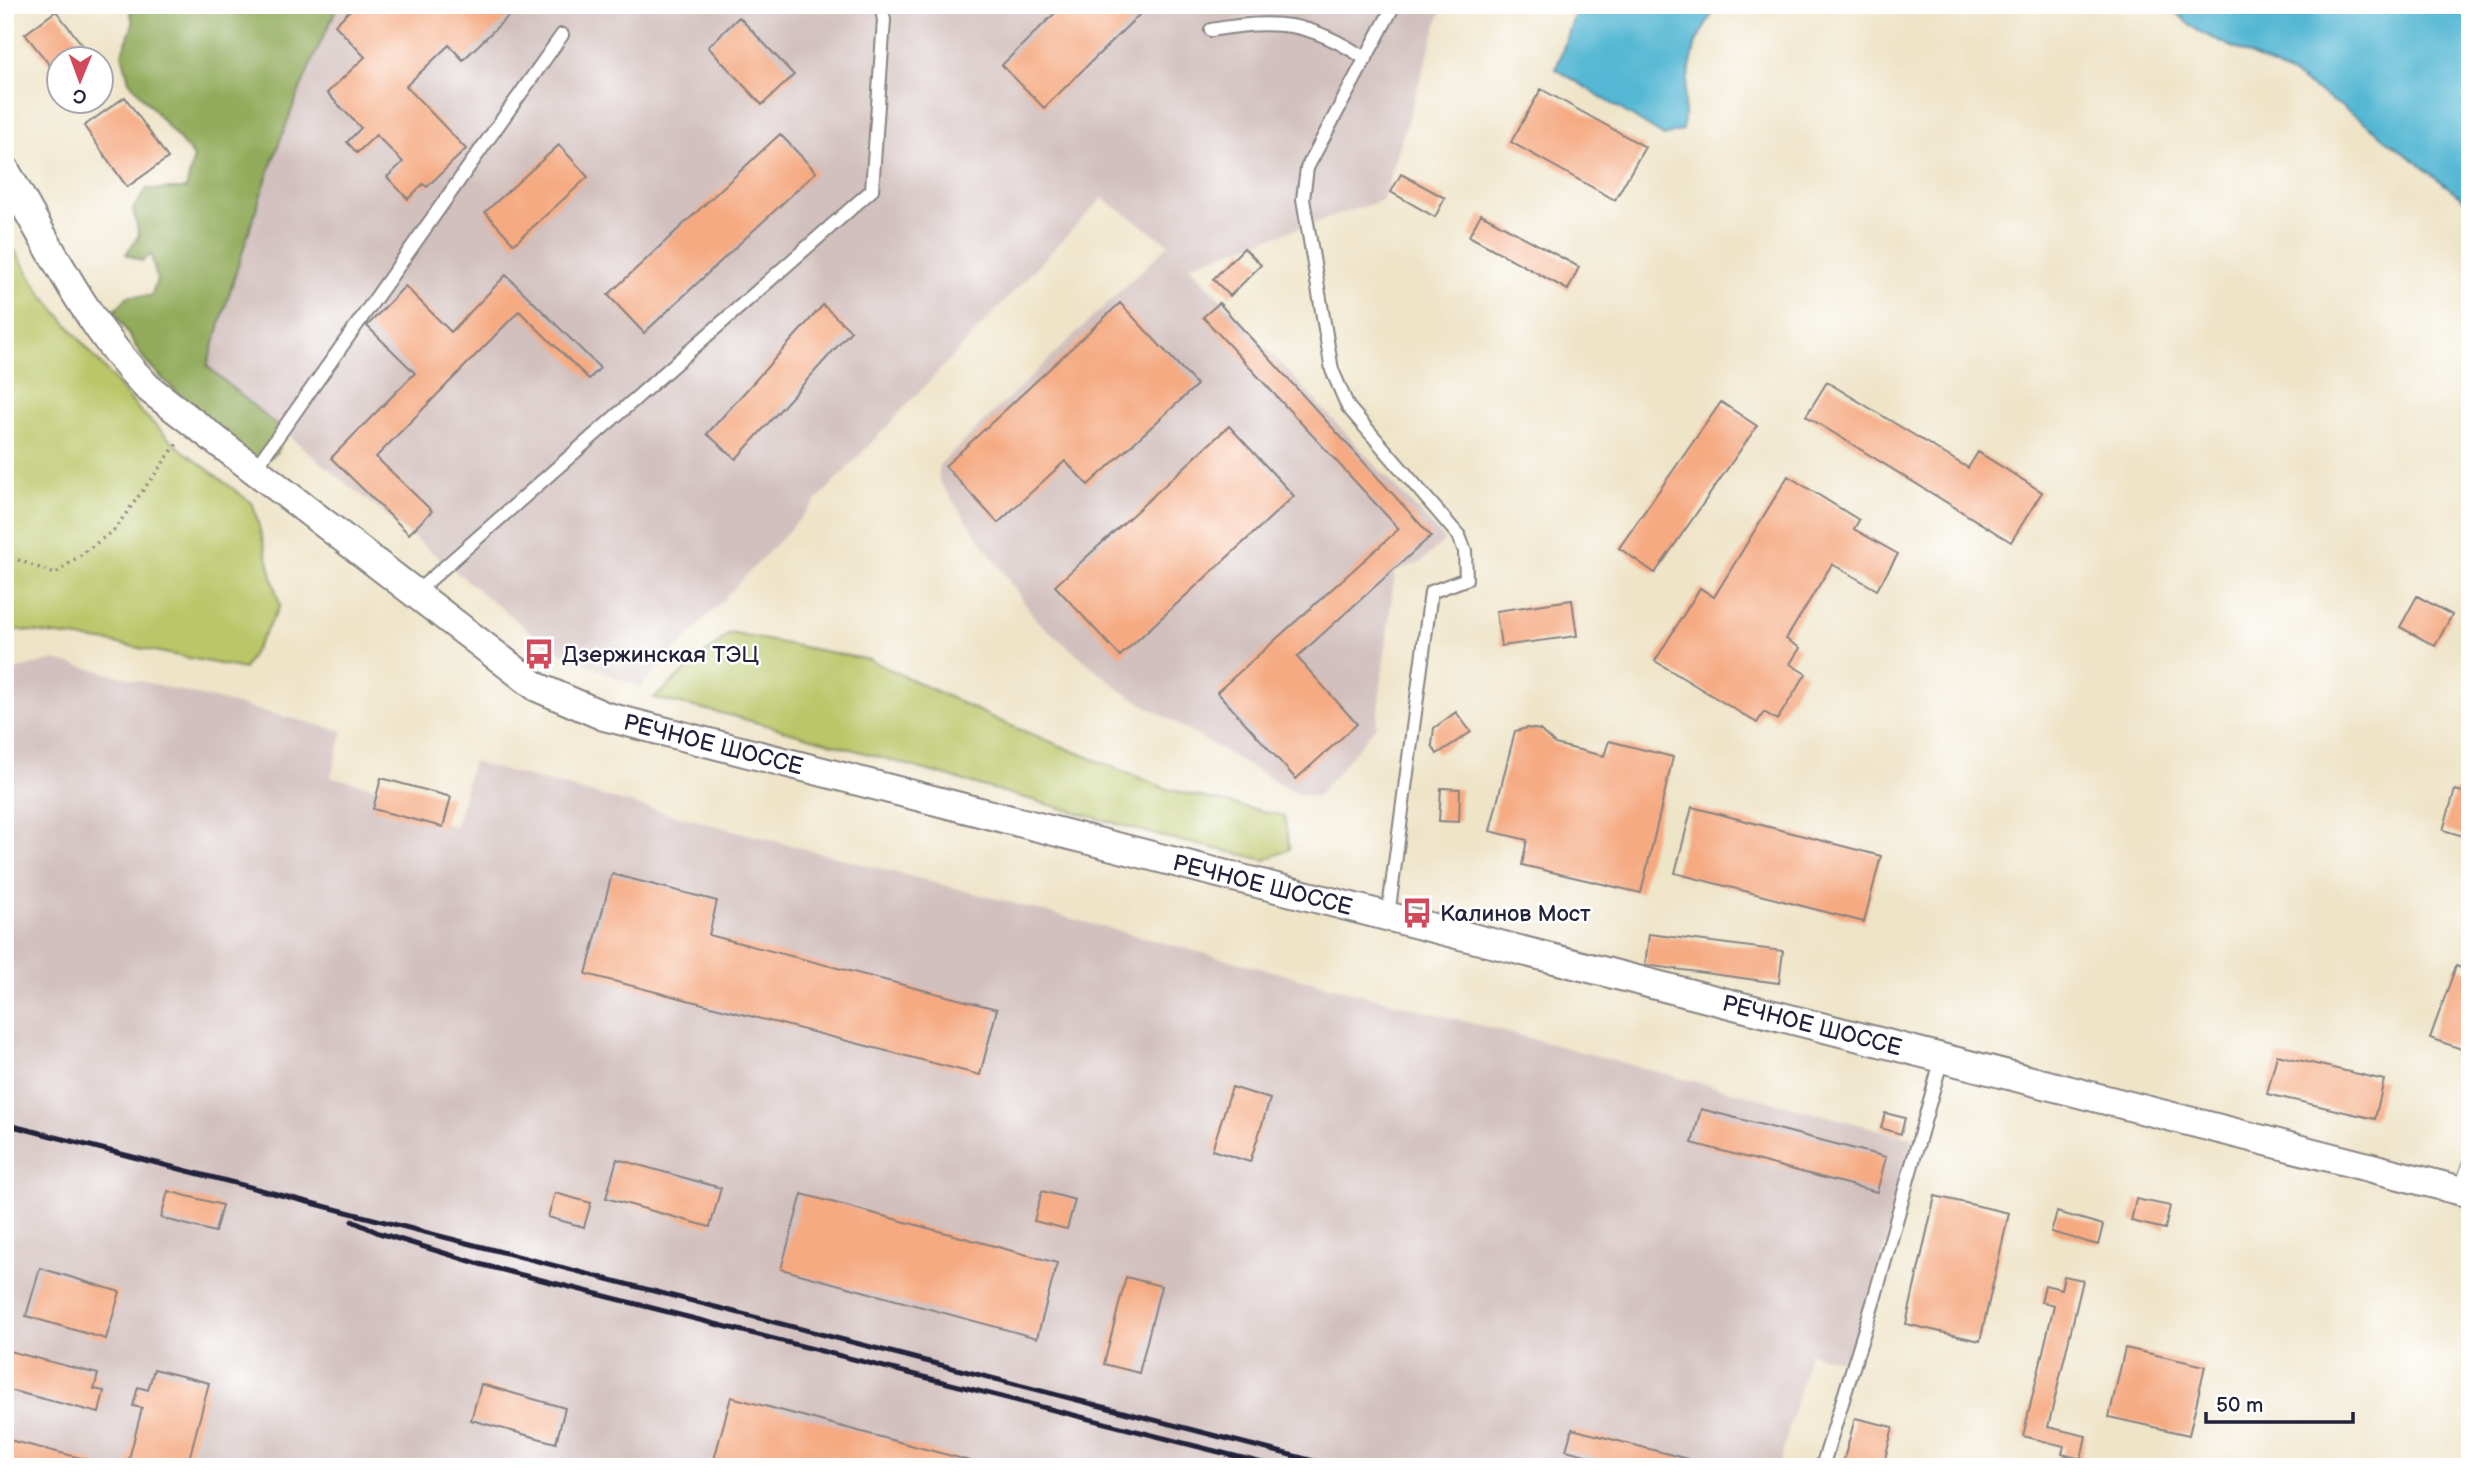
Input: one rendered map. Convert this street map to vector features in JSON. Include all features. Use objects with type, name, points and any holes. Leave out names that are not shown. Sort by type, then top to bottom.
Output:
[{"type":"street","name":"РЕЧНОЕ ШОССЕ","points":[[5,170],[67,279],[124,363],[147,387],[537,687],[604,716],[2465,1191]]},
{"type":"lane","points":[[414,595],[872,190],[884,20],[881,5]]},
{"type":"lane","points":[[1388,916],[1431,592],[1466,579],[1465,551],[1459,536],[1348,407],[1332,370],[1303,199],[1307,168],[1394,5]]},
{"type":"lane","points":[[1211,30],[1250,23],[1285,23],[1326,34],[1366,59]]},
{"type":"lane","points":[[254,470],[562,35]]},
{"type":"lane","points":[[1822,1467],[1873,1303],[1942,1058]]},
{"type":"lane","points":[[2465,1191],[2470,1163]]},
{"type":"path","points":[[5,555],[55,574],[114,530],[192,422]]},
{"type":"shaded area","points":[[339,5],[1443,5],[1383,200],[1189,265],[1445,540],[1420,563],[1395,571],[1376,726],[1317,797],[1297,794],[1123,692],[1038,622],[939,481],[939,465],[1169,244],[1102,198],[640,688],[549,647],[320,462],[207,366],[255,211],[311,59]]},
{"type":"shaded area","points":[[55,660],[343,731],[331,777],[436,802],[432,821],[456,826],[472,762],[1915,1139],[1853,1363],[1809,1353],[1779,1467],[5,1467],[5,669],[14,670]]},
{"type":"green space","points":[[129,5],[339,5],[281,137],[207,366],[284,432],[278,451],[254,470],[145,361],[114,311],[128,296],[151,296],[157,280],[151,254],[142,261],[126,254],[139,235],[133,209],[147,189],[186,189],[194,157],[129,81],[122,54],[133,24]]},
{"type":"green space","points":[[5,235],[41,293],[139,410],[176,445],[253,504],[280,606],[244,669],[109,642],[5,628]]},
{"type":"green space","points":[[730,633],[870,660],[1004,723],[1167,789],[1284,816],[1290,849],[1265,860],[1164,837],[733,716],[654,698]]},
{"type":"water","points":[[1578,5],[1717,5],[1696,42],[1685,91],[1683,130],[1664,136],[1556,69]]},
{"type":"water","points":[[2167,5],[2470,5],[2470,204],[2359,118],[2294,76],[2198,31]]},
{"type":"building","points":[[355,5],[520,5],[463,60],[449,45],[406,86],[466,149],[427,187],[423,184],[408,199],[387,177],[403,162],[376,135],[357,153],[347,142],[361,128],[327,93],[365,57],[335,25]]},
{"type":"building","points":[[1063,5],[1149,5],[1044,108],[1002,65]]},
{"type":"building","points":[[56,11],[83,46],[46,46],[46,60],[25,34]]},
{"type":"building","points":[[739,17],[794,75],[762,105],[708,47]]},
{"type":"building","points":[[1541,89],[1645,147],[1615,200],[1511,142]]},
{"type":"building","points":[[125,97],[168,158],[127,187],[84,126],[98,116],[116,116],[116,103]]},
{"type":"building","points":[[780,134],[816,172],[644,333],[608,295]]},
{"type":"building","points":[[559,145],[588,177],[514,244],[485,212]]},
{"type":"building","points":[[1401,174],[1445,198],[1435,217],[1391,192]]},
{"type":"building","points":[[1481,214],[1579,267],[1568,290],[1469,236]]},
{"type":"building","points":[[1244,248],[1261,265],[1230,296],[1213,279]]},
{"type":"building","points":[[506,275],[600,368],[589,379],[519,311],[376,457],[432,511],[409,534],[331,458],[415,373],[367,326],[405,286],[451,332]]},
{"type":"building","points":[[1120,303],[1197,385],[1088,485],[1065,461],[998,523],[945,466]]},
{"type":"building","points":[[1219,303],[1431,536],[1297,657],[1357,724],[1296,779],[1217,692],[1399,529],[1203,317]]},
{"type":"building","points":[[823,305],[851,331],[736,459],[707,434]]},
{"type":"building","points":[[1827,382],[1968,468],[1978,452],[2042,492],[2011,542],[1806,416]]},
{"type":"building","points":[[1721,402],[1757,426],[1655,573],[1619,548]]},
{"type":"building","points":[[1229,426],[1294,496],[1120,656],[1055,586]]},
{"type":"building","points":[[1788,476],[1859,520],[1854,529],[1898,554],[1877,590],[1832,564],[1786,639],[1800,648],[1790,664],[1806,674],[1777,720],[1764,712],[1757,723],[1655,661],[1700,588],[1714,597]]},
{"type":"building","points":[[2417,596],[2452,615],[2435,646],[2400,627]]},
{"type":"building","points":[[1572,600],[1577,636],[1501,646],[1496,611]]},
{"type":"building","points":[[1456,712],[1471,732],[1437,754],[1432,745],[1434,728]]},
{"type":"building","points":[[1527,728],[1540,730],[1555,744],[1604,756],[1609,741],[1673,757],[1641,893],[1522,865],[1527,840],[1490,831],[1515,731]]},
{"type":"building","points":[[381,778],[451,797],[443,827],[373,809]]},
{"type":"building","points":[[1441,788],[1460,789],[1459,822],[1439,821]]},
{"type":"building","points":[[2455,790],[2470,794],[2470,838],[2443,830]]},
{"type":"building","points":[[1692,807],[1881,856],[1864,922],[1675,873]]},
{"type":"building","points":[[612,874],[717,901],[709,935],[997,1009],[980,1075],[586,974]]},
{"type":"building","points":[[1649,934],[1783,951],[1779,983],[1645,965]]},
{"type":"building","points":[[2456,966],[2470,971],[2470,1052],[2430,1038]]},
{"type":"building","points":[[2277,1055],[2384,1080],[2375,1119],[2267,1094]]},
{"type":"building","points":[[1232,1087],[1270,1099],[1250,1162],[1212,1150]]},
{"type":"building","points":[[1701,1109],[1886,1157],[1877,1192],[1692,1143]]},
{"type":"building","points":[[1885,1113],[1905,1118],[1901,1134],[1881,1128]]},
{"type":"building","points":[[617,1159],[721,1188],[710,1227],[606,1198]]},
{"type":"building","points":[[168,1191],[222,1205],[215,1232],[161,1218]]},
{"type":"building","points":[[1042,1191],[1075,1200],[1067,1229],[1034,1221]]},
{"type":"building","points":[[555,1193],[591,1203],[584,1227],[548,1217]]},
{"type":"building","points":[[802,1194],[1057,1263],[1037,1338],[781,1269]]},
{"type":"building","points":[[1935,1196],[2009,1213],[1980,1341],[1906,1324]]},
{"type":"building","points":[[2136,1199],[2170,1206],[2165,1229],[2131,1221]]},
{"type":"building","points":[[2057,1212],[2103,1225],[2098,1245],[2051,1232]]},
{"type":"building","points":[[40,1268],[120,1292],[106,1339],[26,1316]]},
{"type":"building","points":[[2064,1276],[2083,1280],[2048,1427],[2086,1436],[2081,1459],[2062,1454],[2064,1446],[2023,1436],[2054,1305],[2041,1302],[2045,1285],[2061,1289]]},
{"type":"building","points":[[1126,1277],[1161,1286],[1139,1373],[1104,1364]]},
{"type":"building","points":[[2125,1348],[2205,1366],[2189,1435],[2109,1417]]},
{"type":"building","points":[[5,1350],[98,1374],[94,1389],[104,1391],[99,1413],[5,1389]]},
{"type":"building","points":[[154,1369],[209,1383],[187,1467],[127,1467],[142,1408],[133,1406],[138,1387],[148,1390]]},
{"type":"building","points":[[481,1384],[565,1408],[556,1443],[471,1420]]},
{"type":"building","points":[[731,1397],[974,1462],[974,1467],[712,1467]]},
{"type":"building","points":[[1855,1418],[1893,1427],[1883,1467],[1842,1467]]},
{"type":"building","points":[[1572,1429],[1696,1461],[1696,1467],[1632,1467],[1566,1450]]},
{"type":"building","points":[[5,1439],[93,1461],[93,1467],[29,1467],[5,1461]]},
{"type":"railway","points":[[5,1124],[1337,1467]]},
{"type":"railway","points":[[352,1221],[379,1233],[483,1265],[1278,1467]]},
{"type":"place","name":"Дзержинская ТЭЦ","points":[[539,654]]},
{"type":"place","name":"Калинов Мост","points":[[1417,913]]}]
